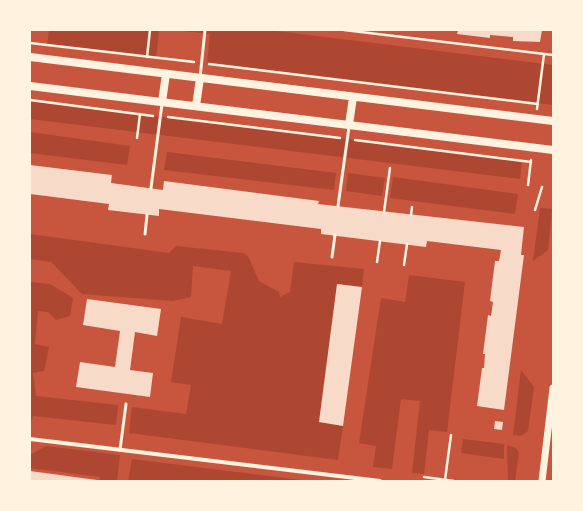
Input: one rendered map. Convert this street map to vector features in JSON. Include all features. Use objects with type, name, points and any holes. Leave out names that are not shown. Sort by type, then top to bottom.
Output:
[{"type":"main road","points":[[30,57],[553,121]]},
{"type":"main road","points":[[162,102],[166,74]]},
{"type":"main road","points":[[196,106],[200,78]]},
{"type":"main road","points":[[30,86],[553,150]]},
{"type":"main road","points":[[349,125],[353,96]]},
{"type":"street","points":[[542,481],[553,388]]},
{"type":"street","points":[[30,439],[380,481]]},
{"type":"lane","points":[[200,78],[206,30]]},
{"type":"lane","points":[[151,188],[162,102]]},
{"type":"lane","points":[[338,206],[349,125]]},
{"type":"lane","points":[[145,234],[147,215]]},
{"type":"lane","points":[[332,257],[335,235]]},
{"type":"lane","points":[[120,450],[126,404]]},
{"type":"path","points":[[147,57],[150,30]]},
{"type":"path","points":[[344,30],[553,55]]},
{"type":"path","points":[[30,43],[538,104]]},
{"type":"path","points":[[30,100],[531,162]]},
{"type":"path","points":[[137,138],[140,114]]},
{"type":"path","points":[[384,212],[390,168]]},
{"type":"path","points":[[535,210],[542,187]]},
{"type":"path","points":[[411,215],[412,207]]},
{"type":"path","points":[[377,262],[380,241]]},
{"type":"path","points":[[404,265],[407,244]]},
{"type":"path","points":[[445,480],[451,435]]},
{"type":"path","points":[[424,477],[454,481]]},
{"type":"shaded area","points":[[49,30],[159,30],[156,58],[47,45]]},
{"type":"shaded area","points":[[175,30],[268,30],[553,65],[553,105],[207,64],[210,34]]},
{"type":"shaded area","points":[[30,101],[522,160],[520,179],[30,119]]},
{"type":"shaded area","points":[[30,132],[130,146],[127,165],[30,153]]},
{"type":"shaded area","points":[[167,152],[336,173],[334,190],[164,170]]},
{"type":"shaded area","points":[[348,173],[385,178],[382,196],[346,191]]},
{"type":"shaded area","points":[[393,177],[518,194],[515,214],[390,198]]},
{"type":"shaded area","points":[[540,208],[552,209],[548,250],[533,261]]},
{"type":"shaded area","points":[[30,234],[169,253],[176,246],[243,253],[248,256],[259,281],[279,292],[280,297],[290,292],[294,262],[364,269],[362,287],[337,284],[319,422],[343,426],[338,460],[129,433],[132,407],[186,414],[191,385],[171,382],[181,317],[222,324],[231,271],[193,266],[191,297],[173,301],[82,294],[51,262],[30,259]]},
{"type":"shaded area","points":[[409,275],[465,282],[447,432],[429,430],[424,474],[412,473],[420,401],[401,399],[392,469],[373,467],[376,446],[359,443],[381,298],[405,302]]},
{"type":"shaded area","points":[[30,282],[50,284],[73,298],[70,316],[56,320],[48,312],[38,311],[35,344],[49,347],[44,371],[33,373],[36,396],[118,405],[116,425],[33,416],[30,425]]},
{"type":"shaded area","points":[[521,370],[534,387],[528,431],[521,436],[513,435]]},
{"type":"shaded area","points":[[463,439],[504,444],[504,459],[461,453]]},
{"type":"shaded area","points":[[507,445],[516,448],[519,453],[515,481],[508,481]]},
{"type":"shaded area","points":[[46,446],[120,455],[117,481],[99,481],[100,477],[30,468],[30,455]]},
{"type":"shaded area","points":[[132,459],[309,481],[128,481]]},
{"type":"building","points":[[458,30],[542,30],[540,42],[513,41],[513,37],[490,35],[490,38],[457,34]]},
{"type":"building","points":[[30,165],[112,175],[111,183],[163,190],[164,181],[319,201],[318,204],[524,227],[521,255],[524,255],[504,410],[477,406],[482,368],[484,368],[485,354],[483,354],[488,315],[491,316],[493,302],[490,301],[495,261],[499,261],[501,250],[427,241],[426,247],[321,234],[321,229],[159,209],[159,216],[108,210],[109,204],[30,194]]},
{"type":"building","points":[[337,284],[362,287],[343,426],[319,422]]},
{"type":"building","points":[[87,299],[161,309],[157,336],[135,332],[130,370],[153,373],[150,397],[76,387],[80,362],[115,367],[120,331],[83,325]]},
{"type":"building","points":[[495,421],[503,422],[502,430],[494,429]]},
{"type":"building","points":[[30,471],[97,480],[97,481],[30,481]]}]
